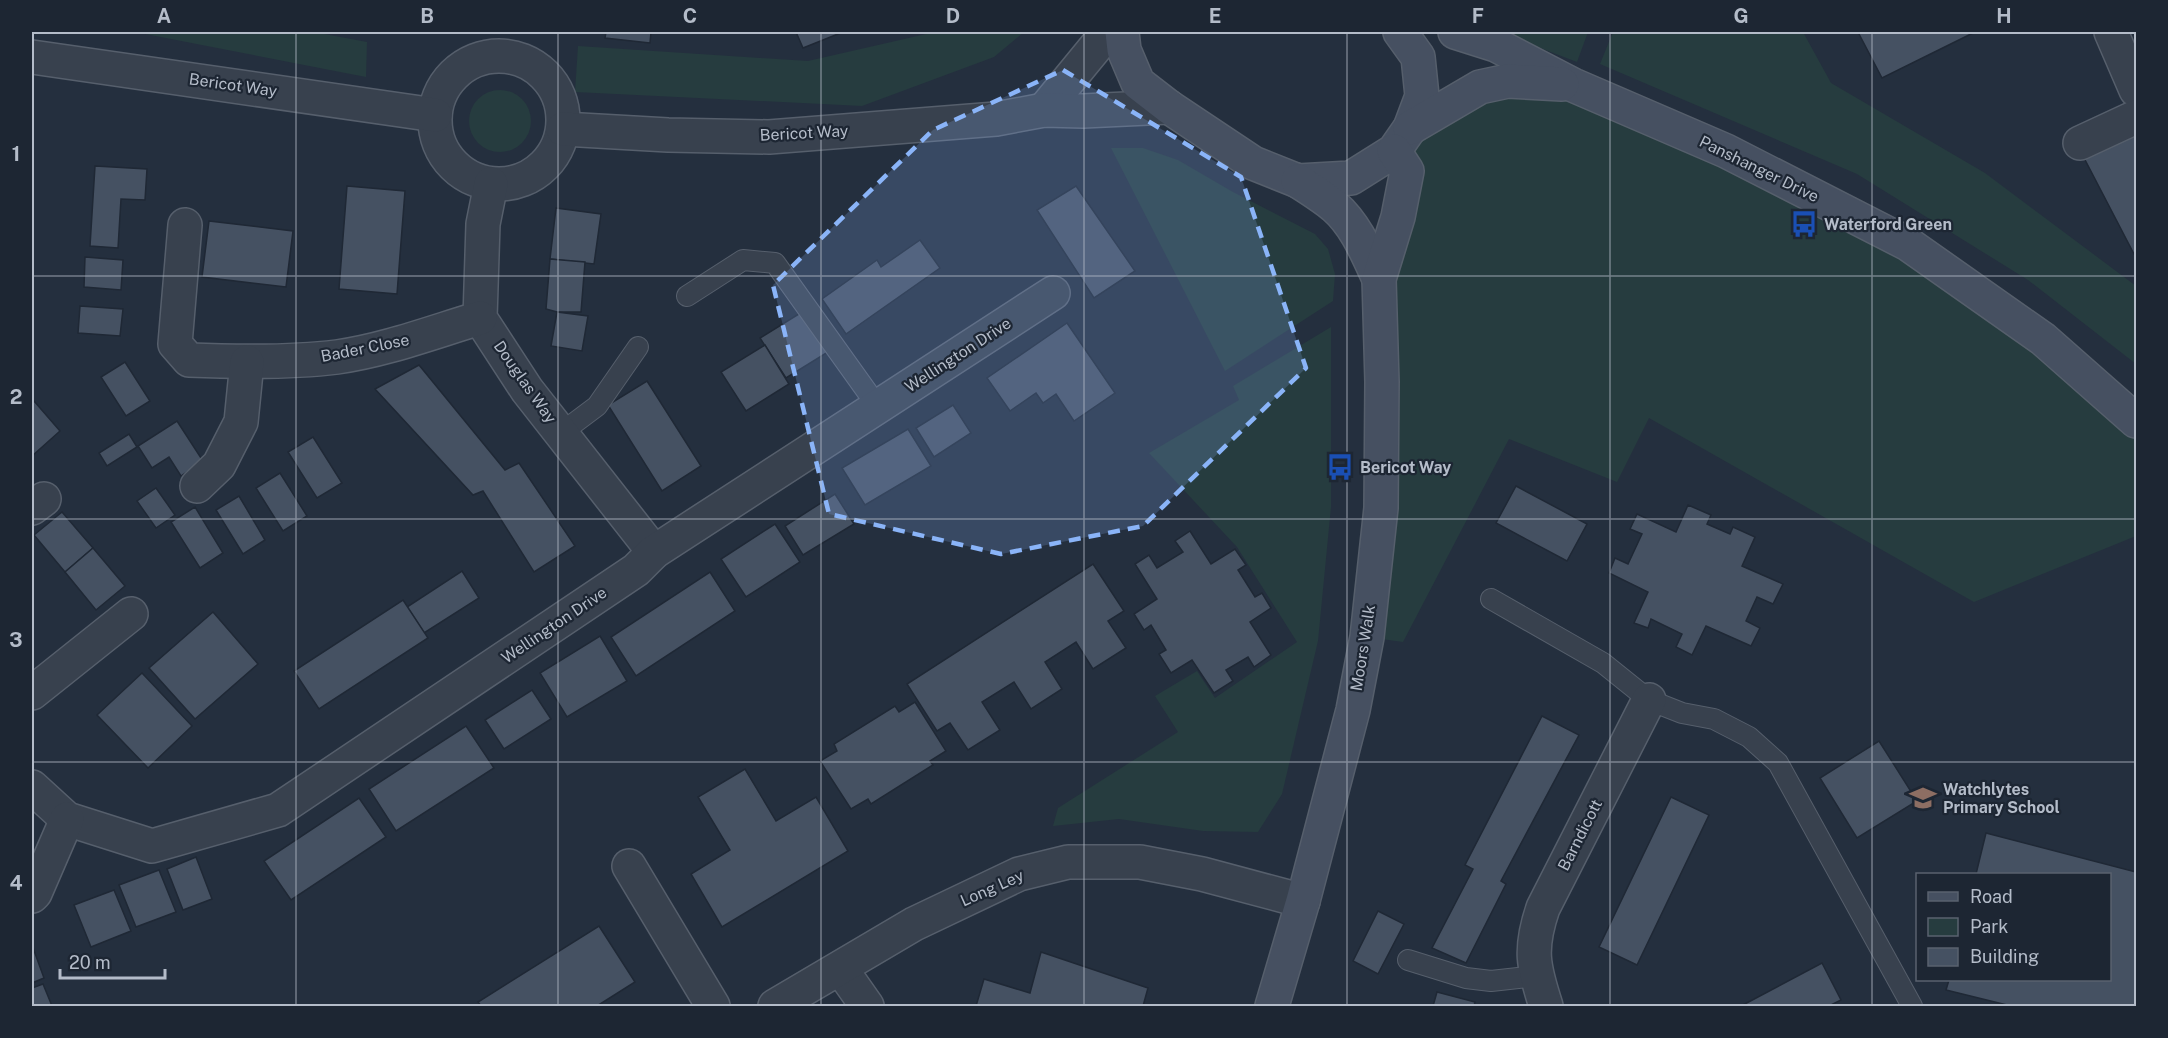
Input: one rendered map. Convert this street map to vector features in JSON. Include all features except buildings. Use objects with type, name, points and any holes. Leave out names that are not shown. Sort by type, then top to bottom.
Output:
[{"type":"street","points":[[1044,110],[1108,32]]},
{"type":"street","points":[[1122,32],[1124,50],[1138,83],[1169,107],[1253,163],[1298,181]]},
{"type":"street","points":[[1400,32],[1418,57],[1422,96],[1402,140]]},
{"type":"street","name":"Panshanger Drive","points":[[1455,32],[1496,45],[1573,85],[1726,151],[1908,244],[2043,339],[2136,422]]},
{"type":"street","points":[[2111,32],[2136,90]]},
{"type":"street","points":[[503,44],[523,61],[541,72],[555,88],[562,108],[562,129],[556,148],[545,164],[530,176],[511,183],[491,183],[472,178],[456,167],[444,153],[436,134],[435,115],[439,96],[450,79],[465,66],[503,44]]},
{"type":"street","name":"Bericot Way","points":[[32,57],[435,115]]},
{"type":"street","name":"Panshanger Drive","points":[[1298,181],[1351,178],[1480,87],[1508,81],[1573,85]]},
{"type":"street","name":"Bericot Way","points":[[562,129],[668,135],[770,137],[996,119],[1044,110],[1083,111],[1169,107]]},
{"type":"street","points":[[2080,143],[2136,117]]},
{"type":"street","name":"Moors Walk","points":[[1272,1006],[1303,901],[1353,710],[1367,637],[1381,508],[1382,382],[1379,279],[1398,217],[1407,171],[1402,140]]},
{"type":"street","name":"Moors Walk","points":[[1298,181],[1335,208],[1349,223],[1360,239],[1379,279]]},
{"type":"street","points":[[480,318],[483,224],[491,183]]},
{"type":"street","name":"Bader Close","points":[[184,225],[175,344],[189,360],[247,362],[338,356],[391,346],[480,318]]},
{"type":"street","name":"Wellington Drive","points":[[32,787],[67,819],[152,846],[278,810],[636,570],[654,552],[1053,293]]},
{"type":"street","name":"Douglas Way","points":[[480,318],[527,390],[654,552]]},
{"type":"street","points":[[197,486],[219,465],[241,422],[247,362]]},
{"type":"street","points":[[32,693],[131,614]]},
{"type":"street","name":"Barndicott","points":[[1541,992],[1533,952],[1534,933],[1543,908],[1649,700]]},
{"type":"street","points":[[32,896],[67,819]]},
{"type":"street","name":"Long Ley","points":[[775,1006],[914,924],[1019,874],[1068,862],[1140,862],[1202,874],[1303,901]]},
{"type":"street","points":[[630,866],[713,1006]]},
{"type":"street","points":[[841,969],[867,1006]]},
{"type":"lane","points":[[687,296],[743,260],[775,263],[878,407]]},
{"type":"lane","points":[[561,433],[597,406],[638,347]]},
{"type":"lane","points":[[1491,599],[1604,663],[1649,700],[1682,713],[1714,719],[1749,737],[1778,763],[1912,1006]]},
{"type":"lane","name":"Barndicott","points":[[1408,960],[1466,978],[1541,992]]},
{"type":"highlighted area","points":[[1063,70],[1241,177],[1306,368],[1143,526],[1001,554],[829,514],[773,285],[933,130]]},
{"type":"green space","points":[[135,32],[314,32],[367,42],[366,77]]},
{"type":"green space","points":[[935,32],[1024,32],[994,57],[862,106],[575,92],[578,46],[808,61]]},
{"type":"green space","points":[[1498,32],[1588,32],[1577,62]]},
{"type":"green space","points":[[1613,32],[1803,32],[1831,83],[1985,173],[2136,286],[2136,364],[2028,280],[1857,174],[1600,64]]},
{"type":"green space","points":[[1573,85],[1908,244],[2136,421],[2136,536],[1974,602],[1649,418],[1617,482],[1509,439],[1403,642],[1367,637],[1394,151],[1456,100]]},
{"type":"green space","points":[[500,90],[522,99],[531,121],[522,143],[500,152],[478,143],[469,121],[478,99]]},
{"type":"green space","points":[[1111,148],[1143,148],[1178,160],[1233,192],[1315,234],[1328,249],[1335,274],[1333,301],[1225,371]]},
{"type":"green space","points":[[1331,327],[1331,507],[1318,641],[1282,794],[1258,832],[1203,831],[1119,819],[1053,826],[1058,808],[1178,732],[1155,696],[1197,671],[1215,698],[1297,642],[1237,547],[1149,453],[1239,400],[1233,386]]},
{"type":"place","name":"Waterford Green","points":[[1804,224]]},
{"type":"place","name":"Bericot Way","points":[[1340,467]]},
{"type":"place","name":"Watchlytes Primary School","points":[[1923,798]]}]
